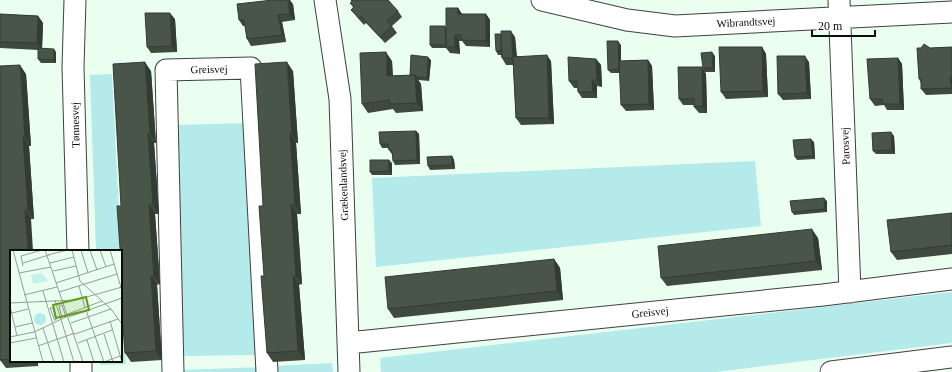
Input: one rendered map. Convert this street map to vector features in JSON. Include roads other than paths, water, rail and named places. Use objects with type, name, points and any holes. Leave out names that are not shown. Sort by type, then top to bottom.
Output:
[{"type":"street","name":"Tønnesvej","points":[[75,0],[73,67],[78,250]]},
{"type":"street","name":"Grækenlandsvej","points":[[325,0],[340,99],[349,372]]},
{"type":"street","name":"Wibrandtsvej","points":[[555,2],[627,20],[675,26],[839,9],[952,12]]},
{"type":"street","name":"Parosvej","points":[[839,9],[850,292]]},
{"type":"street","name":"Greisvej","points":[[173,372],[166,70],[251,68],[267,372]]},
{"type":"street","name":"Greisvej","points":[[348,343],[850,292],[952,279]]},
{"type":"street","points":[[831,372],[857,370],[952,357]]}]
